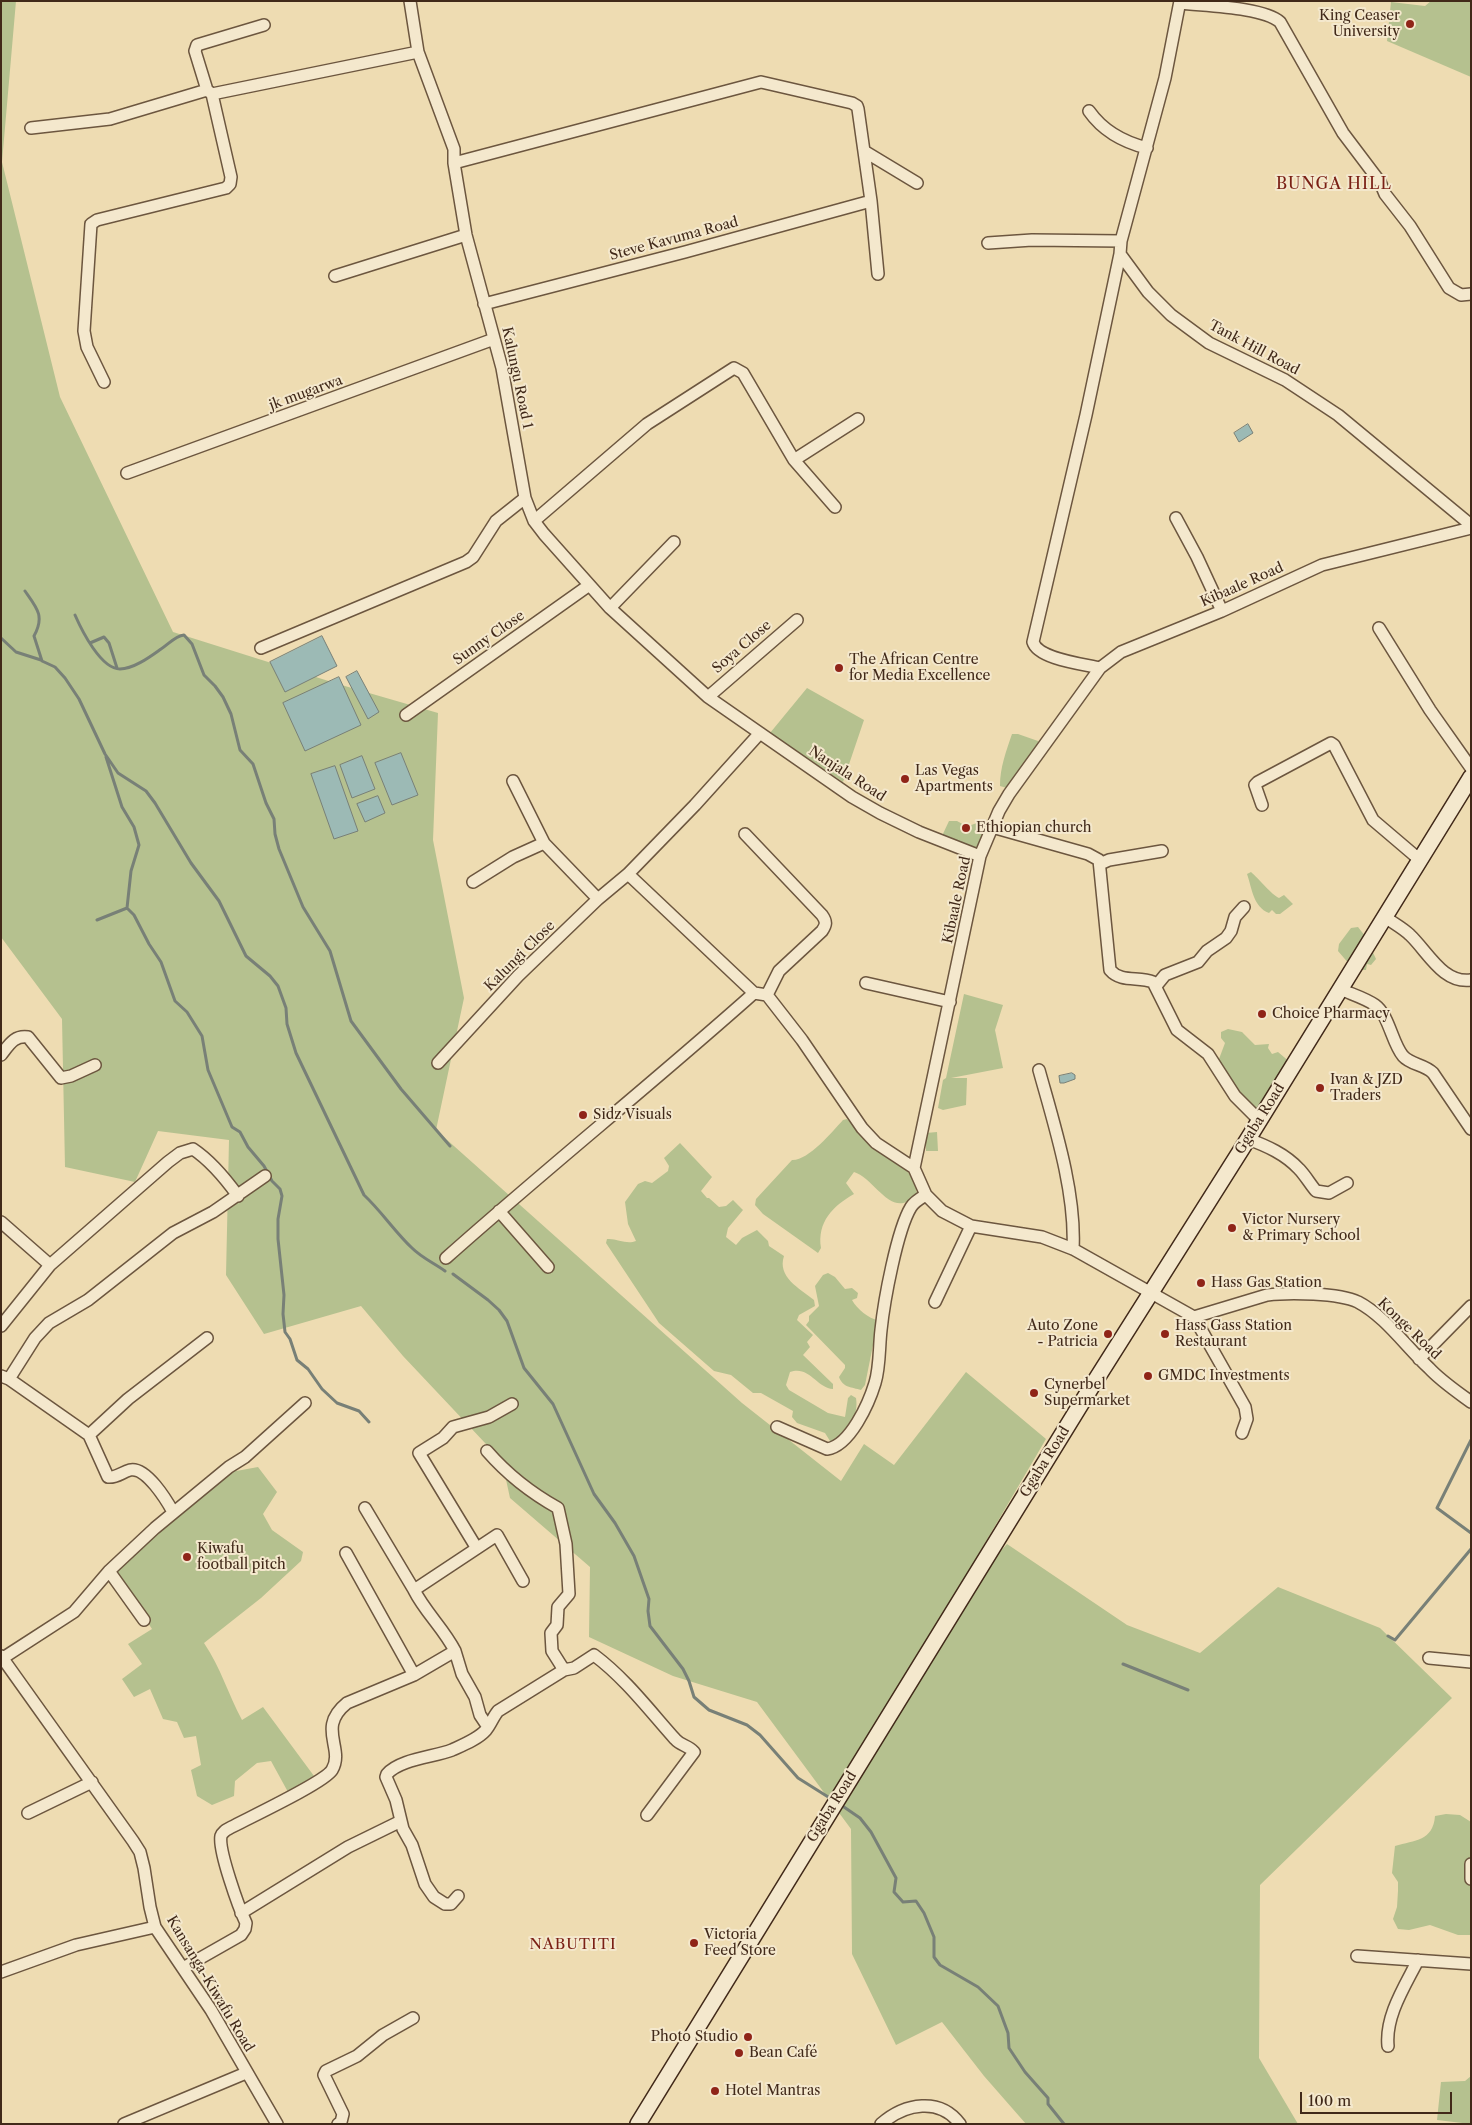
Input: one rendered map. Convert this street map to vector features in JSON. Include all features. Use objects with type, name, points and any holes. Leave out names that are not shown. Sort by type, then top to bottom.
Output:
[{"type":"main road","name":"Ggaba Road","points":[[638,2124],[1149,1293],[1248,1138],[1420,860],[1468,788]]},
{"type":"street","name":"Kalungu Road 1","points":[[410,1],[418,52],[454,149],[454,163],[466,235],[502,368],[525,498],[534,520],[588,586],[708,697]]},
{"type":"street","points":[[1100,668],[1040,653],[1035,648],[1033,642],[1086,415],[1120,254],[1121,241],[1165,78],[1180,2],[1260,7],[1280,22],[1343,133],[1380,182],[1385,194],[1410,226],[1449,288],[1461,295],[1471,294]]},
{"type":"street","points":[[104,382],[87,348],[84,332],[92,224],[97,220],[226,188],[230,184],[231,177],[210,92],[195,51],[196,45],[264,25]]},
{"type":"street","points":[[31,128],[110,119],[210,92],[418,52]]},
{"type":"street","points":[[454,163],[761,82],[855,104],[858,109],[872,201],[878,274]]},
{"type":"street","points":[[1089,111],[1107,131],[1120,139],[1147,148]]},
{"type":"street","points":[[864,151],[917,183]]},
{"type":"street","name":"Steve Kavuma Road","points":[[484,304],[872,201]]},
{"type":"street","points":[[336,276],[466,235]]},
{"type":"street","points":[[988,243],[1032,240],[1121,241]]},
{"type":"street","name":"Tank Hill Road","points":[[1120,254],[1148,292],[1178,320],[1209,343],[1285,380],[1338,416],[1471,527]]},
{"type":"street","name":"jk mugarwa","points":[[127,473],[494,339]]},
{"type":"street","points":[[534,520],[641,429],[734,368],[743,373],[794,460],[834,507]]},
{"type":"street","points":[[794,460],[858,419]]},
{"type":"street","points":[[261,648],[466,562],[473,558],[496,520],[525,498]]},
{"type":"street","points":[[1176,518],[1197,557],[1222,611]]},
{"type":"street","name":"Kibaale Road","points":[[914,1168],[980,856],[1009,794],[1100,668],[1121,652],[1222,611],[1322,565],[1471,527]]},
{"type":"street","points":[[610,608],[674,542]]},
{"type":"street","name":"Sunny Close","points":[[406,715],[588,586]]},
{"type":"street","name":"Soya Close","points":[[708,697],[797,620]]},
{"type":"street","points":[[1379,628],[1430,710],[1471,768]]},
{"type":"street","name":"Nanjala Road","points":[[708,697],[852,797],[880,814],[952,846],[980,856]]},
{"type":"street","name":"Kalungi Close","points":[[438,1063],[518,976],[598,899],[628,874],[695,806],[760,733]]},
{"type":"street","points":[[1262,805],[1256,791],[1255,785],[1258,782],[1331,743],[1334,745],[1373,820],[1420,860]]},
{"type":"street","points":[[513,781],[544,843],[598,899]]},
{"type":"street","points":[[992,827],[1096,857],[1100,864],[1109,967],[1117,976],[1152,982],[1198,962],[1207,951],[1226,938],[1232,931],[1236,917],[1244,907]]},
{"type":"street","points":[[745,834],[822,915],[826,922],[822,932],[779,971],[767,995]]},
{"type":"street","points":[[473,882],[513,857],[544,843]]},
{"type":"street","points":[[1100,864],[1109,860],[1162,851]]},
{"type":"street","points":[[628,874],[754,993],[767,995],[802,1040],[862,1128],[876,1142],[914,1168],[926,1195],[934,1205],[971,1226],[1042,1237],[1073,1248],[1194,1317],[1245,1407],[1247,1419],[1242,1433]]},
{"type":"street","points":[[1385,917],[1410,934],[1444,972],[1458,981],[1471,980]]},
{"type":"street","points":[[1152,982],[1177,1030],[1208,1054],[1235,1096],[1259,1120]]},
{"type":"street","points":[[866,983],[950,1002]]},
{"type":"street","points":[[1340,989],[1375,1005],[1379,1009],[1405,1059],[1428,1068],[1433,1073],[1471,1130]]},
{"type":"street","points":[[446,1258],[499,1211],[681,1059],[754,993]]},
{"type":"street","points":[[1,1055],[12,1040],[22,1036],[28,1037],[61,1078],[71,1076],[95,1065]]},
{"type":"street","points":[[1039,1070],[1057,1137],[1068,1190],[1073,1248]]},
{"type":"street","points":[[1248,1138],[1273,1149],[1285,1157],[1303,1173],[1316,1191],[1329,1193],[1347,1183]]},
{"type":"street","points":[[1,1326],[50,1265],[135,1189],[180,1153],[193,1149],[200,1154],[221,1172],[238,1196]]},
{"type":"street","points":[[173,1512],[164,1496],[141,1472],[131,1470],[110,1478],[106,1475],[89,1435],[5,1377],[49,1323],[88,1300],[173,1233],[238,1196],[265,1176]]},
{"type":"street","points":[[777,1427],[827,1449],[834,1448],[853,1429],[875,1382],[881,1328],[895,1255],[904,1224],[912,1206],[926,1195]]},
{"type":"street","points":[[499,1211],[548,1267]]},
{"type":"street","points":[[1,1222],[50,1265]]},
{"type":"street","points":[[935,1302],[971,1226]]},
{"type":"street","name":"Konge Road","points":[[1194,1317],[1267,1294],[1289,1293],[1340,1297],[1352,1300],[1366,1308],[1397,1334],[1419,1359],[1449,1386],[1471,1402]]},
{"type":"street","points":[[1419,1359],[1471,1306]]},
{"type":"street","points":[[89,1435],[128,1399],[207,1338]]},
{"type":"street","points":[[2,1657],[74,1612],[109,1571],[173,1512],[229,1467],[245,1457],[306,1403]]},
{"type":"street","points":[[476,1547],[419,1453],[443,1438],[453,1427],[489,1416],[512,1404]]},
{"type":"street","points":[[487,1451],[500,1466],[521,1484],[558,1508],[566,1544],[569,1594],[558,1607],[556,1625],[551,1633],[551,1640],[552,1651],[564,1670]]},
{"type":"street","points":[[365,1508],[422,1605],[455,1651],[462,1674],[476,1697],[480,1715],[488,1727]]},
{"type":"street","points":[[414,1590],[476,1547],[497,1535],[522,1581]]},
{"type":"street","points":[[346,1554],[414,1674]]},
{"type":"street","points":[[109,1571],[144,1620]]},
{"type":"street","points":[[183,1968],[241,1935],[245,1929],[246,1923],[228,1873],[221,1842],[222,1834],[226,1830],[326,1776],[334,1765],[331,1729],[338,1711],[348,1703],[414,1674],[455,1651]]},
{"type":"street","points":[[458,1896],[453,1903],[448,1905],[439,1901],[430,1892],[422,1877],[412,1845],[401,1821],[396,1800],[386,1777],[389,1771],[428,1756],[452,1750],[480,1734],[488,1727],[493,1716],[498,1711],[564,1670],[574,1668],[594,1655],[634,1691],[677,1742],[689,1746],[694,1752],[646,1815]]},
{"type":"street","name":"Kansanga-Kiwafu Road","points":[[2,1657],[140,1852],[155,1927],[211,2010],[277,2124]]},
{"type":"street","points":[[1428,1658],[1471,1662]]},
{"type":"street","points":[[28,1813],[92,1782]]},
{"type":"street","points":[[241,1913],[334,1855],[401,1821]]},
{"type":"street","points":[[1471,1864],[1471,1879]]},
{"type":"street","points":[[1,1972],[76,1944],[155,1927]]},
{"type":"street","points":[[1357,1956],[1378,1959],[1471,1964]]},
{"type":"street","points":[[1388,2046],[1387,2032],[1394,2011],[1418,1960]]},
{"type":"street","points":[[338,2124],[341,2122],[342,2114],[324,2075],[326,2071],[357,2056],[383,2035],[413,2018]]},
{"type":"street","points":[[124,2124],[246,2073]]},
{"type":"street","points":[[881,2124],[897,2112],[926,2106],[950,2111],[960,2124]]},
{"type":"green space","points":[[1,1],[16,1],[2,162],[60,397],[173,632],[438,713],[433,840],[464,998],[436,1130],[742,1403],[841,1481],[864,1444],[894,1465],[966,1372],[1046,1439],[944,1613],[1007,1544],[1127,1625],[1200,1653],[1278,1587],[1380,1628],[1452,1698],[1260,1885],[1259,2058],[1298,2124],[1026,2124],[984,2076],[942,2022],[896,2045],[852,1954],[851,1829],[757,1702],[673,1676],[589,1637],[590,1567],[510,1498],[502,1461],[403,1356],[361,1306],[264,1334],[226,1275],[229,1140],[158,1131],[135,1182],[65,1167],[62,1019],[1,937]]},
{"type":"green space","points":[[1431,1],[1471,1],[1471,77],[1387,41],[1391,2],[1425,6]]},
{"type":"green space","points":[[807,688],[864,720],[843,782],[770,733]]},
{"type":"green space","points":[[1012,734],[1018,734],[1038,741],[1040,747],[1007,788],[1000,786],[1000,779]]},
{"type":"green space","points":[[949,821],[957,821],[968,827],[979,823],[989,827],[980,851],[941,838]]},
{"type":"green space","points":[[1251,872],[1276,896],[1279,898],[1284,895],[1293,904],[1280,914],[1276,914],[1272,910],[1269,913],[1264,910],[1256,902],[1252,891],[1247,874]]},
{"type":"green space","points":[[1358,927],[1365,936],[1350,965],[1338,951],[1339,944],[1351,928]]},
{"type":"green space","points":[[1369,944],[1376,959],[1371,965],[1367,964],[1366,970],[1361,970],[1357,966]]},
{"type":"green space","points":[[964,994],[1003,1005],[995,1030],[1003,1068],[951,1078],[967,1078],[966,1105],[943,1110],[938,1108],[943,1080],[946,1078]]},
{"type":"green space","points":[[1228,1029],[1242,1032],[1255,1045],[1269,1044],[1268,1048],[1272,1054],[1278,1052],[1291,1063],[1259,1114],[1253,1111],[1221,1069],[1219,1059],[1225,1043],[1221,1038],[1221,1032]]},
{"type":"green space","points":[[847,1119],[904,1167],[914,1183],[917,1193],[908,1201],[900,1203],[892,1201],[870,1182],[854,1172],[846,1183],[854,1194],[839,1204],[828,1216],[822,1230],[821,1248],[818,1253],[763,1214],[755,1205],[756,1199],[792,1160],[805,1156],[812,1151],[843,1120]]},
{"type":"green space","points":[[937,1132],[938,1151],[926,1151],[926,1133]]},
{"type":"green space","points":[[680,1143],[712,1177],[701,1191],[707,1198],[719,1207],[726,1206],[733,1200],[743,1210],[728,1228],[726,1237],[736,1245],[742,1238],[757,1230],[768,1241],[769,1246],[784,1256],[783,1263],[786,1276],[814,1300],[815,1306],[799,1315],[797,1320],[813,1335],[807,1342],[810,1347],[803,1355],[833,1384],[833,1389],[822,1385],[808,1374],[797,1371],[790,1372],[786,1385],[789,1390],[828,1413],[845,1417],[848,1398],[851,1395],[856,1398],[856,1411],[851,1423],[834,1442],[830,1441],[825,1433],[797,1423],[792,1417],[793,1411],[761,1393],[753,1393],[731,1375],[714,1371],[659,1323],[606,1243],[607,1239],[636,1241],[628,1224],[625,1202],[638,1184],[645,1181],[652,1183],[668,1171],[669,1166],[664,1158]]},
{"type":"green space","points":[[828,1273],[835,1277],[845,1289],[852,1288],[858,1293],[857,1298],[852,1300],[854,1303],[867,1316],[878,1320],[865,1385],[861,1390],[848,1386],[841,1381],[839,1377],[845,1365],[806,1325],[809,1321],[809,1316],[819,1306],[815,1286],[823,1275]]},
{"type":"green space","points":[[258,1467],[277,1492],[263,1514],[272,1530],[303,1552],[301,1561],[261,1598],[204,1643],[242,1720],[263,1707],[314,1776],[288,1792],[271,1761],[257,1763],[235,1781],[234,1796],[212,1805],[197,1796],[191,1770],[201,1765],[196,1736],[184,1738],[177,1722],[163,1719],[150,1689],[134,1697],[122,1679],[142,1664],[128,1644],[152,1629],[114,1571],[220,1474]]},
{"type":"green space","points":[[1446,1814],[1460,1815],[1471,1822],[1471,1935],[1458,1935],[1430,1925],[1409,1930],[1398,1929],[1393,1919],[1397,1907],[1398,1891],[1398,1882],[1392,1873],[1395,1846],[1427,1835],[1434,1824],[1435,1816]]},
{"type":"green space","points":[[1471,2076],[1471,2124],[1437,2120],[1441,2082],[1465,2081]]},
{"type":"water","points":[[1248,424],[1253,433],[1239,442],[1234,433]]},
{"type":"water","points":[[322,636],[337,666],[285,692],[270,662]]},
{"type":"water","points":[[357,671],[379,712],[368,719],[346,677]]},
{"type":"water","points":[[339,677],[361,725],[305,751],[283,703]]},
{"type":"water","points":[[401,753],[418,795],[392,805],[375,763]]},
{"type":"water","points":[[362,756],[375,789],[352,798],[340,765]]},
{"type":"water","points":[[335,766],[358,831],[334,839],[311,774]]},
{"type":"water","points":[[378,796],[385,813],[365,822],[357,804]]},
{"type":"water","points":[[1072,1073],[1075,1075],[1075,1079],[1060,1083],[1059,1076]]},
{"type":"waterway","points":[[25,591],[38,612],[39,623],[34,636],[42,661],[55,667],[65,678],[79,699],[105,754],[118,773],[146,791],[191,863],[219,901],[246,956],[270,976],[278,986],[286,1008],[287,1024],[296,1053],[364,1195],[412,1248],[445,1271]]},
{"type":"waterway","points":[[75,615],[82,630],[99,656],[106,663],[120,669],[136,665],[181,636],[184,635],[192,644],[204,675],[223,697],[231,714],[240,750],[253,764],[266,803],[274,819],[279,849],[303,907],[330,951],[351,1021],[401,1089],[450,1146]]},
{"type":"waterway","points":[[90,643],[104,637],[109,643],[117,668]]},
{"type":"waterway","points":[[1,638],[16,652],[41,660]]},
{"type":"waterway","points":[[106,757],[122,807],[134,827],[139,845],[131,871],[127,908]]},
{"type":"waterway","points":[[127,908],[134,915],[161,962],[175,1001],[187,1012],[202,1036],[208,1070],[232,1127],[240,1132],[248,1147],[264,1166],[272,1181],[280,1189],[282,1196],[278,1219],[278,1239],[284,1295],[283,1314],[285,1332],[290,1339],[297,1360],[308,1369],[322,1389],[337,1403],[359,1411],[369,1422]]},
{"type":"waterway","points":[[97,920],[127,908]]},
{"type":"waterway","points":[[453,1274],[488,1300],[507,1321],[524,1368],[553,1404],[594,1494],[615,1523],[634,1556],[649,1599],[650,1626],[683,1669],[694,1697],[709,1710],[747,1725],[760,1735],[798,1778],[833,1800]]},
{"type":"waterway","points":[[1471,1440],[1437,1508],[1471,1533]]},
{"type":"waterway","points":[[1388,1636],[1395,1640],[1471,1549]]},
{"type":"waterway","points":[[1123,1664],[1188,1690]]},
{"type":"waterway","points":[[841,1805],[860,1818],[871,1832],[896,1878],[894,1892],[903,1902],[916,1901],[924,1913],[934,1937],[934,1957],[940,1965],[978,1987],[998,2006],[1008,2033],[1009,2048],[1025,2072],[1048,2098],[1048,2104],[1064,2124]]},
{"type":"place","name":"King Ceaser University","points":[[1410,24]]},
{"type":"place","name":"The African Centre for Media Excellence","points":[[839,668]]},
{"type":"place","name":"Las Vegas Apartments","points":[[905,779]]},
{"type":"place","name":"Ethiopian church","points":[[966,828]]},
{"type":"place","name":"Choice Pharmacy","points":[[1262,1014]]},
{"type":"place","name":"Ivan & JZD Traders","points":[[1320,1088]]},
{"type":"place","name":"Sidz Visuals","points":[[583,1115]]},
{"type":"place","name":"Victor Nursery & Primary School","points":[[1232,1228]]},
{"type":"place","name":"Hass Gas Station","points":[[1201,1283]]},
{"type":"place","name":"Auto Zone - Patricia","points":[[1108,1334]]},
{"type":"place","name":"Hass Gass Station Restaurant","points":[[1165,1334]]},
{"type":"place","name":"GMDC Investments","points":[[1148,1376]]},
{"type":"place","name":"Cynerbel Supermarket","points":[[1034,1393]]},
{"type":"place","name":"Kiwafu football pitch","points":[[187,1557]]},
{"type":"place","name":"Victoria Feed Store","points":[[694,1943]]},
{"type":"place","name":"Photo Studio","points":[[748,2037]]},
{"type":"place","name":"Bean Café","points":[[739,2053]]},
{"type":"place","name":"Hotel Mantras","points":[[715,2091]]},
{"type":"district","name":"BUNGA HILL","points":[[1334,184]]},
{"type":"district","name":"NABUTITI","points":[[573,1945]]}]
